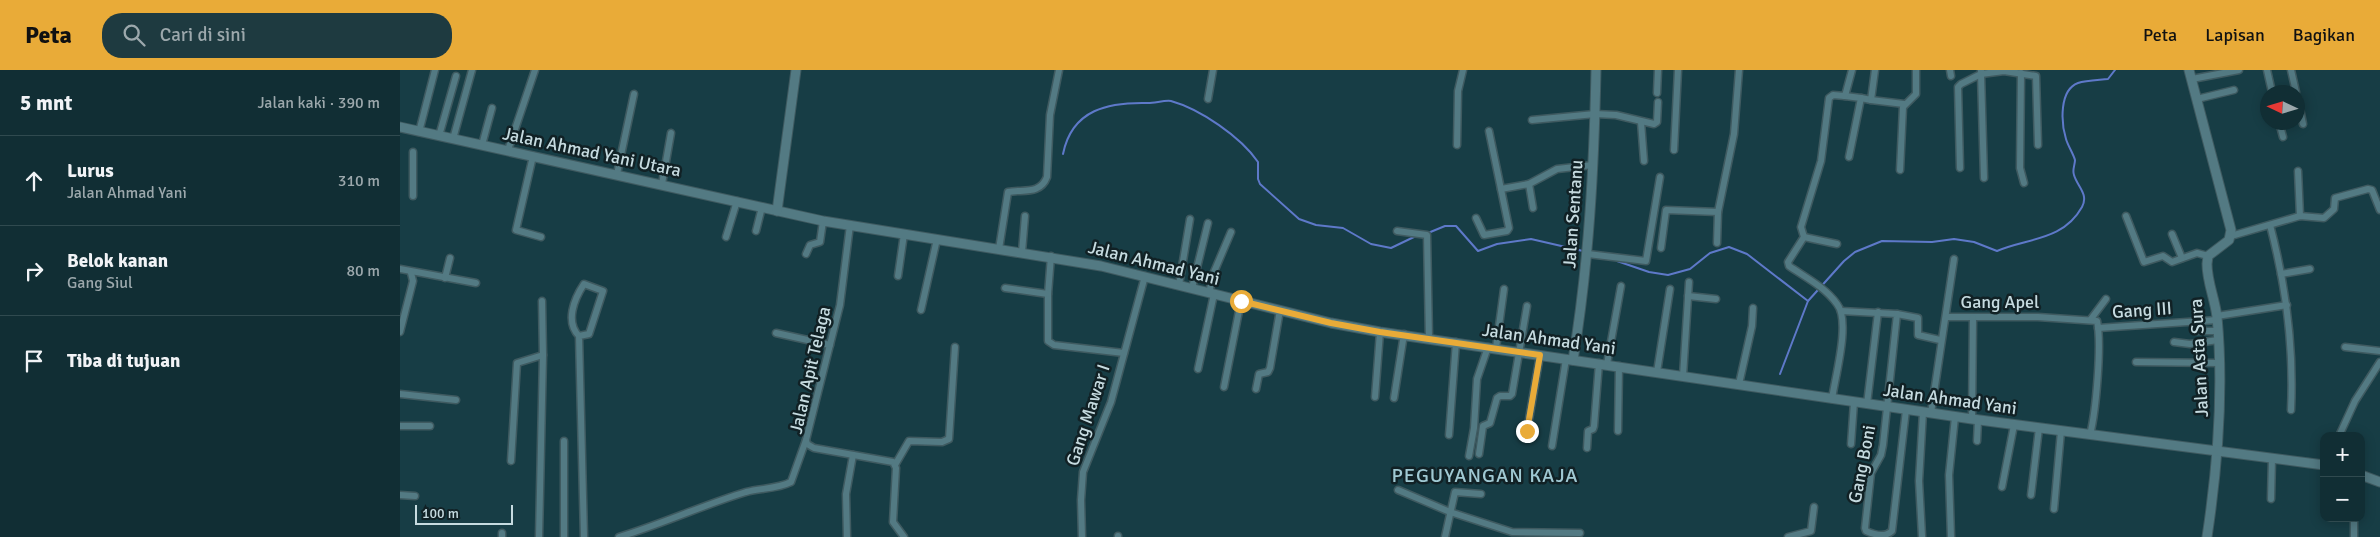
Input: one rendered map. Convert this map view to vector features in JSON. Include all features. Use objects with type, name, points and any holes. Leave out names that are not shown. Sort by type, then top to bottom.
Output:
[{"type":"main road","points":[[777,211],[796,70]]},
{"type":"main road","name":"Jalan Sentanu","points":[[1569,359],[1588,254],[1594,165],[1596,70]]},
{"type":"main road","points":[[2190,74],[2231,222],[2231,236],[2229,240],[2208,256]]},
{"type":"main road","name":"Jalan Ahmad Yani Utara","points":[[400,127],[777,211]]},
{"type":"main road","name":"Jalan Ahmad Yani","points":[[777,211],[850,226],[1051,256],[1145,276],[1241,301],[1380,332],[1739,384],[1867,404],[1887,410],[1927,412],[2320,464]]},
{"type":"main road","name":"Jalan Asta Sura","points":[[2207,537],[2219,452],[2217,318],[2207,269],[2208,256]]},
{"type":"main road","points":[[2365,476],[2380,482]]},
{"type":"street","points":[[419,132],[434,70]]},
{"type":"street","points":[[452,139],[472,70]]},
{"type":"street","points":[[508,150],[535,70]]},
{"type":"street","points":[[999,249],[1008,192],[1031,191],[1044,184],[1047,177],[1050,114],[1059,70]]},
{"type":"street","points":[[1208,99],[1213,70]]},
{"type":"street","points":[[1457,145],[1458,91],[1463,70]]},
{"type":"street","points":[[1657,93],[1658,70]]},
{"type":"street","points":[[1674,150],[1678,70]]},
{"type":"street","points":[[1717,243],[1718,212],[1734,134],[1739,70]]},
{"type":"street","points":[[1845,96],[1852,70]]},
{"type":"street","points":[[1871,100],[1875,70]]},
{"type":"street","points":[[1832,399],[1842,339],[1841,311],[1838,305],[1819,286],[1788,264],[1804,237],[1801,227],[1821,162],[1829,98],[1833,95],[1904,104],[1916,94],[1916,70]]},
{"type":"street","points":[[2190,74],[2238,70]]},
{"type":"street","points":[[2267,70],[2270,85]]},
{"type":"street","points":[[2291,70],[2294,85]]},
{"type":"street","points":[[1960,168],[1958,87],[1981,72],[1994,71],[2032,74],[2037,78],[2038,145]]},
{"type":"street","points":[[1981,72],[1984,178]]},
{"type":"street","points":[[2021,73],[2020,168],[2024,183]]},
{"type":"street","points":[[439,136],[456,76]]},
{"type":"street","points":[[2197,99],[2234,90]]},
{"type":"street","points":[[617,174],[634,94]]},
{"type":"street","points":[[1849,158],[1860,98]]},
{"type":"street","points":[[1532,120],[1595,114],[1622,116],[1641,122],[1657,123],[1658,102]]},
{"type":"street","points":[[1900,170],[1904,104]]},
{"type":"street","points":[[482,145],[492,108]]},
{"type":"street","points":[[1641,122],[1644,161]]},
{"type":"street","points":[[2281,130],[2283,137]]},
{"type":"street","points":[[1476,218],[1484,235],[1507,231],[1510,226],[1489,132]]},
{"type":"street","points":[[662,184],[671,133]]},
{"type":"street","points":[[413,152],[413,196]]},
{"type":"street","points":[[533,156],[516,230],[541,237]]},
{"type":"street","points":[[1501,189],[1529,184],[1557,169],[1594,165]]},
{"type":"street","points":[[2298,171],[2300,216]]},
{"type":"street","points":[[1588,254],[1646,261],[1660,177]]},
{"type":"street","points":[[1529,184],[1533,208]]},
{"type":"street","points":[[2231,236],[2300,216],[2324,218],[2334,210],[2335,198],[2368,189],[2372,190],[2380,210]]},
{"type":"street","points":[[726,237],[737,201]]},
{"type":"street","points":[[756,231],[762,207]]},
{"type":"street","points":[[1661,248],[1666,210],[1718,212]]},
{"type":"street","points":[[1022,252],[1025,216]]},
{"type":"street","points":[[2126,216],[2144,262],[2163,256],[2172,262],[2196,253],[2208,256]]},
{"type":"street","points":[[1179,285],[1190,218]]},
{"type":"street","points":[[806,254],[810,245],[820,242],[823,221]]},
{"type":"street","points":[[1192,288],[1208,223]]},
{"type":"street","points":[[2270,225],[2287,305],[2292,384],[2290,410]]},
{"type":"street","name":"Jalan Apit Telaga","points":[[850,226],[840,305],[806,440],[807,444],[814,448],[893,462],[895,465]]},
{"type":"street","points":[[1397,231],[1426,233],[1428,236],[1429,338]]},
{"type":"street","points":[[1198,369],[1214,272],[1232,232]]},
{"type":"street","points":[[898,276],[904,234]]},
{"type":"street","points":[[2172,234],[2182,258]]},
{"type":"street","points":[[1804,237],[1837,244]]},
{"type":"street","points":[[921,310],[937,239]]},
{"type":"street","points":[[1051,256],[1047,338],[1051,344],[1124,353]]},
{"type":"street","points":[[445,278],[450,258]]},
{"type":"street","points":[[1946,317],[1954,259]]},
{"type":"street","points":[[2281,274],[2310,269]]},
{"type":"street","points":[[400,270],[411,273],[415,271],[476,283]]},
{"type":"street","points":[[400,332],[413,282],[411,273]]},
{"type":"street","name":"Gang Mawar I","points":[[1082,537],[1081,500],[1083,472],[1111,402],[1145,276]]},
{"type":"street","points":[[1683,376],[1689,282]]},
{"type":"street","points":[[579,336],[589,334],[603,291],[584,284],[572,309],[574,331],[579,336],[584,537]]},
{"type":"street","points":[[1587,448],[1588,431],[1593,429],[1594,426],[1603,364],[1621,286]]},
{"type":"street","points":[[1005,288],[1048,294]]},
{"type":"street","points":[[1469,456],[1474,428],[1477,379],[1492,347],[1504,289]]},
{"type":"street","points":[[1657,372],[1670,289]]},
{"type":"street","points":[[1688,296],[1716,299]]},
{"type":"street","points":[[2090,435],[2094,414],[2098,328],[2097,321],[2091,319],[2106,299]]},
{"type":"street","points":[[1224,387],[1241,301]]},
{"type":"street","points":[[539,537],[543,355],[542,302]]},
{"type":"street","name":"Gang III","points":[[2098,328],[2217,318],[2287,305]]},
{"type":"street","points":[[1479,454],[1483,426],[1490,423],[1497,398],[1512,394],[1526,306]]},
{"type":"street","points":[[1739,384],[1752,326],[1753,308]]},
{"type":"street","points":[[1256,389],[1259,374],[1268,372],[1270,368],[1280,310]]},
{"type":"street","points":[[1841,311],[1878,312],[1918,318],[1918,335],[1940,340]]},
{"type":"street","points":[[1867,404],[1878,312]]},
{"type":"street","points":[[1887,410],[1897,314]]},
{"type":"street","name":"Gang Apel","points":[[1922,536],[1919,481],[1927,412],[1946,317],[2091,319]]},
{"type":"street","points":[[1973,318],[1977,441]]},
{"type":"street","points":[[2194,331],[2218,336]]},
{"type":"street","points":[[1374,397],[1380,332]]},
{"type":"street","points":[[776,333],[830,345]]},
{"type":"street","points":[[1394,398],[1404,334]]},
{"type":"street","points":[[2174,342],[2190,344],[2218,336]]},
{"type":"street","points":[[1449,435],[1456,342]]},
{"type":"street","points":[[904,537],[893,522],[895,465],[909,441],[942,442],[949,439],[955,347]]},
{"type":"street","points":[[2345,347],[2380,351]]},
{"type":"street","points":[[511,461],[517,364],[543,355]]},
{"type":"street","points":[[1527,431],[1540,355]]},
{"type":"street","points":[[1552,446],[1569,359]]},
{"type":"street","points":[[2136,362],[2219,363]]},
{"type":"street","points":[[2341,432],[2364,384],[2380,362]]},
{"type":"street","points":[[1618,366],[1618,431]]},
{"type":"street","points":[[400,394],[456,400]]},
{"type":"street","points":[[1851,444],[1854,402]]},
{"type":"street","name":"Gang Boni","points":[[1887,410],[1881,455],[1872,473],[1866,531],[1883,537],[1890,534],[1894,512],[1906,410]]},
{"type":"street","points":[[1951,537],[1949,474],[1956,417]]},
{"type":"street","points":[[2002,487],[2014,424]]},
{"type":"street","points":[[400,426],[430,426]]},
{"type":"street","points":[[2031,495],[2039,428]]},
{"type":"street","points":[[2054,509],[2061,431]]},
{"type":"street","points":[[619,537],[659,525],[745,492],[784,485],[790,482],[806,440]]},
{"type":"street","points":[[564,441],[564,537]]},
{"type":"street","points":[[847,537],[846,494],[853,454]]},
{"type":"street","points":[[2271,499],[2272,458]]},
{"type":"street","points":[[1398,490],[1450,512],[1512,532],[1580,533]]},
{"type":"street","points":[[1445,537],[1455,492],[1481,494]]},
{"type":"street","points":[[400,495],[415,496]]},
{"type":"street","points":[[1788,537],[1811,531],[1814,507]]},
{"type":"street","points":[[2354,522],[2354,537]]},
{"type":"waterway","points":[[1780,374],[1808,301],[1844,261],[1855,252],[1882,241],[1932,242],[1954,239],[1974,242],[1997,251],[2044,237],[2065,226],[2074,218],[2082,207],[2084,198],[2082,190],[2075,179],[2073,169],[2075,160],[2064,132],[2063,108],[2067,92],[2078,83],[2108,79],[2115,70]]},
{"type":"waterway","points":[[1063,154],[1068,139],[1075,127],[1094,111],[1120,104],[1171,101],[1207,117],[1241,143],[1258,162],[1258,179],[1260,184],[1299,219],[1316,225],[1343,228],[1371,244],[1391,248],[1416,236]]},
{"type":"waterway","points":[[1428,233],[1445,226],[1456,226],[1478,251],[1497,244],[1531,239],[1583,251]]},
{"type":"waterway","points":[[1617,261],[1649,272],[1668,275],[1690,269],[1710,253],[1729,247],[1747,254],[1808,301]]},
{"type":"district","name":"PEGUYANGAN KAJA","points":[[1485,475]]},
{"type":"route","points":[[1241,301],[1331,323],[1380,332],[1540,355],[1527,431]]}]
